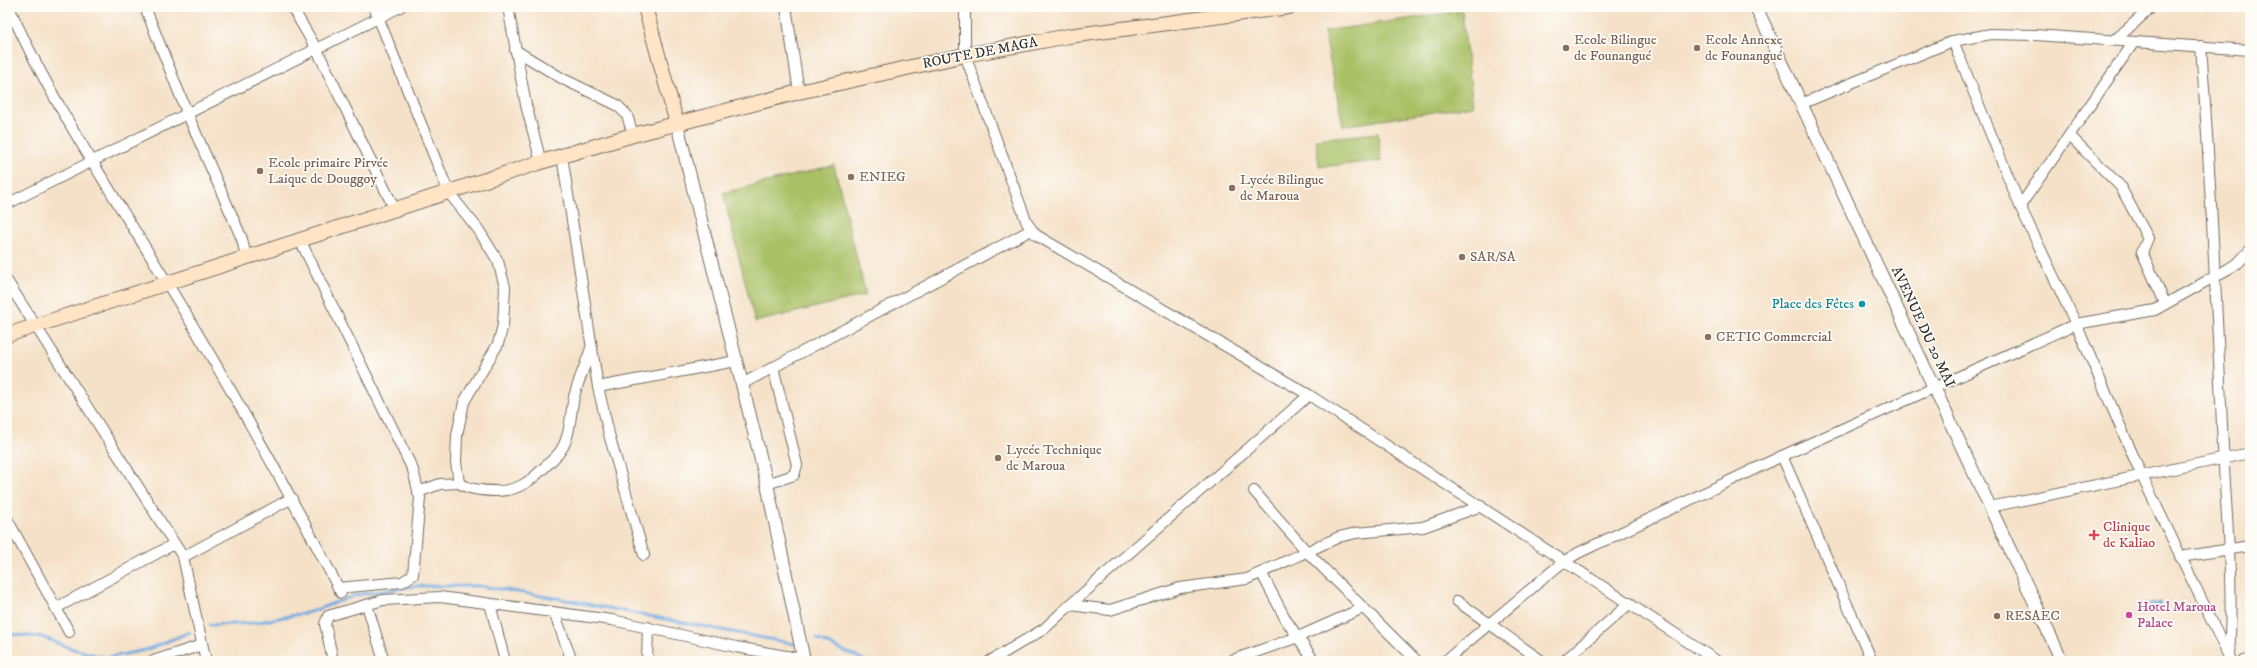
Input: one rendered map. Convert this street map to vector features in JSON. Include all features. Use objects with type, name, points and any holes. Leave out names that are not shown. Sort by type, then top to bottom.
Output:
[{"type":"main road","points":[[645,7],[676,124]]},
{"type":"main road","name":"ROUTE DE MAGA","points":[[7,336],[541,162],[634,135],[799,92],[965,55],[1069,36],[1255,9],[1289,7]]},
{"type":"street","points":[[10,7],[91,162],[168,283],[292,498],[340,591],[402,582],[413,575],[420,508],[413,470],[300,240]]},
{"type":"street","points":[[145,7],[188,115],[242,239],[246,257]]},
{"type":"street","points":[[292,7],[317,50],[395,210]]},
{"type":"street","points":[[374,7],[449,193],[478,229],[498,261],[505,287],[506,300],[503,325],[498,344],[464,402],[457,435],[456,462],[459,483]]},
{"type":"street","points":[[7,204],[188,115],[400,7]]},
{"type":"street","points":[[508,7],[515,50],[541,162]]},
{"type":"street","points":[[786,7],[799,92]]},
{"type":"street","points":[[964,7],[965,55],[998,148],[1031,230],[1036,235],[1309,395],[1717,661]]},
{"type":"street","name":"AVENUE DU 20 MAI","points":[[1756,7],[2062,661]]},
{"type":"street","points":[[2115,40],[2152,7]]},
{"type":"street","points":[[1801,104],[1952,41],[1991,34],[2115,40],[2250,50]]},
{"type":"street","points":[[1952,41],[2020,206],[2076,324],[2141,474],[2230,659]]},
{"type":"street","points":[[2020,206],[2134,42]]},
{"type":"street","points":[[2201,46],[2216,275],[2223,458],[2229,550],[2231,628],[2230,659]]},
{"type":"street","points":[[515,50],[562,79],[617,105],[627,114],[634,135]]},
{"type":"street","points":[[332,661],[325,624],[328,616],[383,600],[412,597],[440,597],[554,612],[648,627],[736,647],[804,660],[767,484],[676,124]]},
{"type":"street","points":[[2070,136],[2114,178],[2132,207],[2148,238],[2142,252],[2165,303]]},
{"type":"street","points":[[562,156],[598,387],[610,438],[644,555]]},
{"type":"street","points":[[742,384],[1031,230]]},
{"type":"street","points":[[1445,661],[1563,562],[1782,456],[2076,324],[2149,311],[2239,262],[2250,250]]},
{"type":"street","points":[[7,281],[182,557],[206,661]]},
{"type":"street","points":[[418,492],[440,484],[459,483],[466,487],[507,491],[518,489],[530,482],[562,450],[570,426],[574,396],[592,347]]},
{"type":"street","points":[[598,387],[736,361]]},
{"type":"street","points":[[767,484],[794,475],[797,466],[773,367]]},
{"type":"street","points":[[990,661],[1044,629],[1309,395]]},
{"type":"street","points":[[1990,507],[2141,474],[2250,453]]},
{"type":"street","points":[[1782,456],[1872,661]]},
{"type":"street","points":[[1254,491],[1308,553],[1417,661]]},
{"type":"street","points":[[182,557],[292,498]]},
{"type":"street","points":[[1070,605],[1110,610],[1165,591],[1193,586],[1233,582],[1262,574],[1308,553],[1331,540],[1347,535],[1423,527],[1481,506]]},
{"type":"street","points":[[7,519],[69,632]]},
{"type":"street","points":[[56,608],[174,544]]},
{"type":"street","points":[[2180,557],[2250,546]]},
{"type":"street","points":[[1262,574],[1286,620],[1314,661]]},
{"type":"street","points":[[1457,601],[1542,661]]},
{"type":"street","points":[[1564,661],[1630,603]]},
{"type":"street","points":[[490,604],[505,661]]},
{"type":"street","points":[[366,605],[384,661]]},
{"type":"street","points":[[1230,661],[1298,637],[1363,608]]},
{"type":"street","points":[[554,612],[572,661]]},
{"type":"street","points":[[647,661],[648,627]]},
{"type":"street","points":[[153,661],[202,645]]},
{"type":"street","points":[[2243,661],[2250,660]]},
{"type":"green space","points":[[1462,11],[1473,106],[1343,126],[1324,31]]},
{"type":"green space","points":[[1378,133],[1381,161],[1319,167],[1316,139]]},
{"type":"green space","points":[[834,165],[866,295],[755,322],[723,193]]},
{"type":"water","points":[[2161,601],[2163,610],[2141,614],[2139,605]]},
{"type":"waterway","points":[[210,625],[253,623],[310,612],[356,595],[417,586],[480,586],[561,599],[795,644]]},
{"type":"waterway","points":[[7,634],[42,637],[70,648],[105,658],[146,650],[190,632]]},
{"type":"waterway","points":[[817,639],[866,661]]},
{"type":"place","name":"Ecole Bilingue de Founangué","points":[[1566,48]]},
{"type":"place","name":"Ecole Annexe de Founangué","points":[[1697,48]]},
{"type":"place","name":"Ecole primaire Pirvée Laique de Douggoy","points":[[260,171]]},
{"type":"place","name":"ENIEG","points":[[851,177]]},
{"type":"place","name":"Lycée Bilingue de Maroua","points":[[1232,188]]},
{"type":"place","name":"SAR/SA","points":[[1462,257]]},
{"type":"place","name":"Place des Fêtes","points":[[1862,304]]},
{"type":"place","name":"CETIC Commercial","points":[[1708,337]]},
{"type":"place","name":"Lycée Technique de Maroua","points":[[998,458]]},
{"type":"place","name":"Clinique de Kaliao","points":[[2094,535]]},
{"type":"place","name":"Hotel Maroua Palace","points":[[2129,615]]},
{"type":"place","name":"RESAEC","points":[[1997,616]]}]
